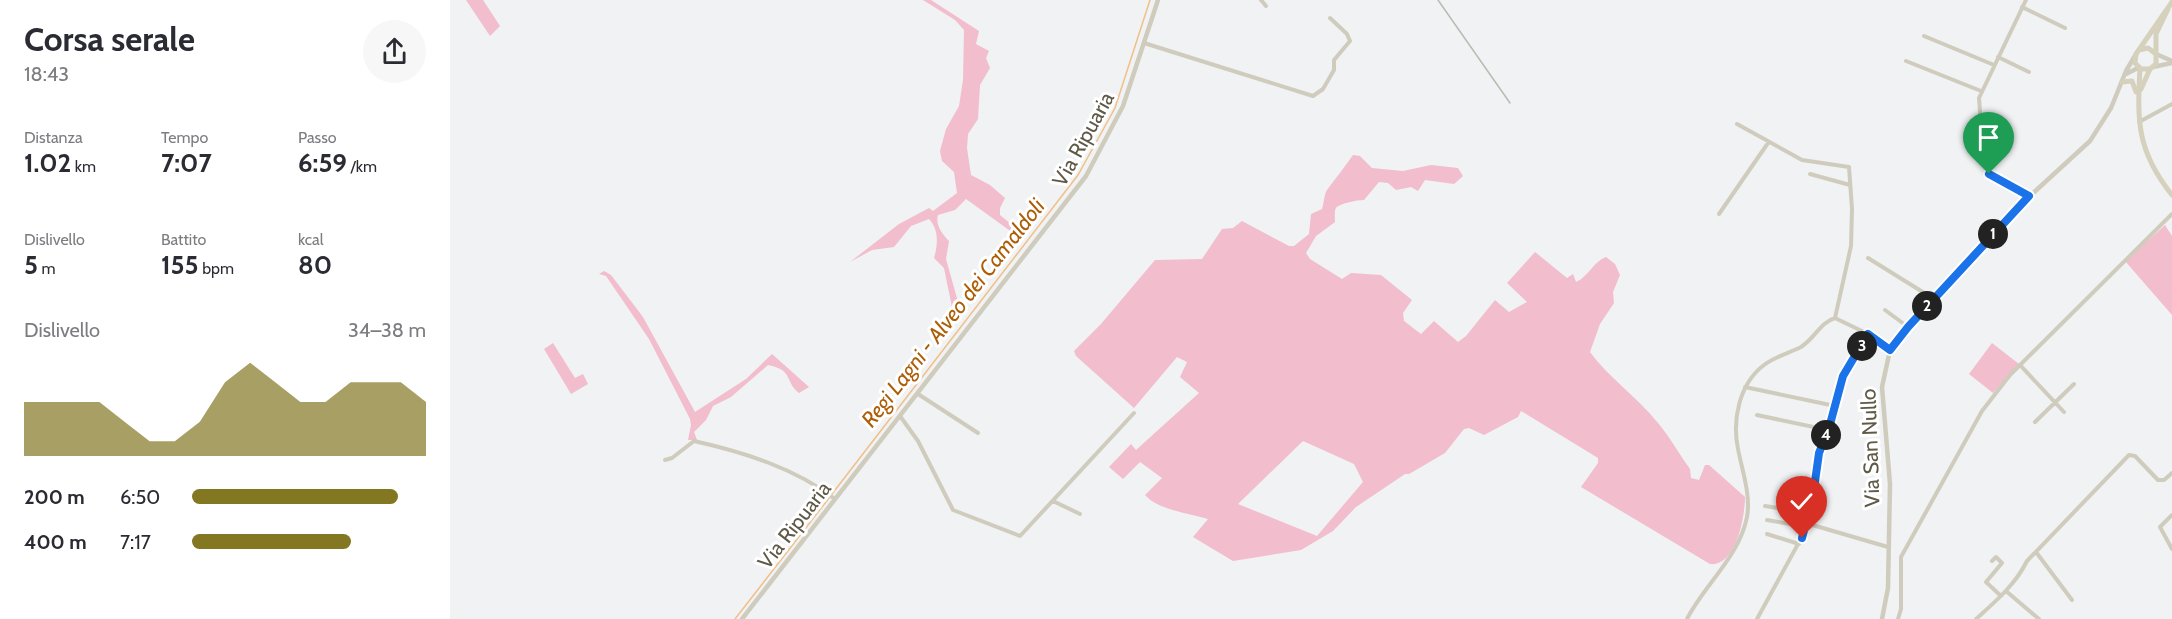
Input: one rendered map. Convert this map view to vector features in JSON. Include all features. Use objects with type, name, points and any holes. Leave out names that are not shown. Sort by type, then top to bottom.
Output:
[{"type":"main road","points":[[2139,96],[2157,61],[2156,34],[2172,2]]},
{"type":"main road","points":[[2137,109],[2139,68],[2135,63],[2136,53],[2168,9]]},
{"type":"main road","points":[[2136,53],[2145,48],[2156,54]]},
{"type":"main road","points":[[2139,68],[2152,68]]},
{"type":"main road","points":[[2123,79],[2130,80],[2135,85],[2138,122],[2148,160],[2172,195]]},
{"type":"street","name":"Via Ripuaria","points":[[742,619],[1086,176],[1123,106],[1158,0]]},
{"type":"street","points":[[1260,0],[1266,6]]},
{"type":"street","points":[[2026,0],[1981,91],[1978,110],[1988,172],[2029,196]]},
{"type":"street","points":[[2022,7],[2065,28]]},
{"type":"street","points":[[1144,43],[1313,96],[1323,89],[1334,70],[1334,60],[1350,41],[1347,34],[1330,18]]},
{"type":"street","points":[[1924,36],[1994,64]]},
{"type":"street","name":"Via San Nullo","points":[[1882,619],[1888,588],[1890,484],[1882,387],[1890,350],[1908,327],[2029,196],[2090,141],[2111,108],[2136,53]]},
{"type":"street","points":[[2156,54],[2172,62]]},
{"type":"street","points":[[1998,57],[2029,72]]},
{"type":"street","points":[[1906,61],[1981,91]]},
{"type":"street","points":[[2152,68],[2172,62]]},
{"type":"street","points":[[2123,79],[2139,68]]},
{"type":"street","points":[[2138,122],[2172,104]]},
{"type":"street","points":[[1737,124],[1802,160],[1849,167],[1852,208],[1851,246],[1835,318]]},
{"type":"street","points":[[1719,214],[1768,143]]},
{"type":"street","points":[[1810,174],[1850,185]]},
{"type":"street","points":[[1898,619],[1901,609],[1900,557],[1982,411],[1997,389],[2020,365],[2172,214]]},
{"type":"street","points":[[1868,258],[1934,299]]},
{"type":"street","points":[[1885,310],[1908,327]]},
{"type":"street","points":[[1687,619],[1736,547],[1747,518],[1745,479],[1736,434],[1737,416],[1745,387],[1763,365],[1806,344],[1830,319],[1835,318],[1868,334],[1890,350]]},
{"type":"street","points":[[1757,619],[1807,527],[1819,453],[1843,376],[1868,334]]},
{"type":"street","points":[[2020,365],[2064,412]]},
{"type":"street","points":[[2036,422],[2074,384]]},
{"type":"street","points":[[1745,387],[1835,406]]},
{"type":"street","points":[[918,394],[978,433]]},
{"type":"street","points":[[900,416],[918,441],[950,505],[957,513],[1020,536],[1134,413]]},
{"type":"street","points":[[1757,415],[1828,430]]},
{"type":"street","points":[[665,460],[672,458],[694,441],[731,449],[765,461],[835,499]]},
{"type":"street","points":[[1976,619],[2006,591],[2036,552],[2129,455],[2135,456],[2158,480],[2164,480],[2172,473]]},
{"type":"street","points":[[1053,501],[1080,514]]},
{"type":"street","points":[[1765,506],[1809,513]]},
{"type":"street","points":[[2172,515],[2160,527],[2172,549]]},
{"type":"street","points":[[1767,520],[1807,527],[1811,524],[1888,547]]},
{"type":"street","points":[[1767,534],[1799,544]]},
{"type":"street","points":[[2036,552],[2072,600]]},
{"type":"street","points":[[1992,561],[1996,557],[2002,563],[1986,582],[2001,596]]},
{"type":"street","points":[[2006,591],[2039,619]]},
{"type":"shaded area","points":[[466,0],[483,0],[500,26],[490,36]]},
{"type":"shaded area","points":[[923,0],[931,0],[979,31],[976,44],[989,51],[986,58],[990,68],[980,85],[978,119],[968,134],[967,148],[971,175],[990,185],[1005,198],[1000,208],[1000,215],[1023,234],[1020,238],[966,199],[955,210],[938,215],[937,222],[949,241],[946,259],[960,309],[952,317],[944,268],[934,258],[937,237],[935,227],[929,219],[911,226],[894,247],[872,250],[850,262],[899,224],[929,208],[933,211],[957,193],[954,172],[942,161],[940,151],[946,129],[959,106],[963,80],[964,30],[955,20]]},
{"type":"shaded area","points":[[1353,155],[1360,156],[1372,168],[1403,171],[1431,165],[1458,168],[1463,176],[1454,184],[1425,180],[1418,191],[1411,187],[1396,190],[1388,183],[1379,182],[1364,200],[1338,206],[1335,222],[1316,236],[1306,253],[1310,259],[1342,279],[1351,273],[1381,275],[1412,300],[1403,313],[1404,321],[1421,334],[1434,321],[1458,342],[1466,336],[1495,300],[1509,312],[1527,302],[1507,283],[1535,252],[1567,278],[1573,274],[1576,282],[1606,257],[1615,264],[1620,275],[1613,292],[1614,303],[1600,324],[1590,352],[1662,428],[1690,469],[1691,478],[1699,480],[1705,465],[1709,465],[1745,497],[1741,527],[1726,557],[1719,563],[1710,564],[1581,487],[1598,463],[1598,458],[1521,411],[1518,417],[1484,435],[1469,428],[1464,429],[1445,453],[1409,474],[1405,474],[1356,507],[1333,531],[1301,550],[1233,561],[1193,537],[1208,519],[1166,508],[1145,495],[1162,478],[1140,462],[1123,479],[1109,467],[1131,444],[1136,450],[1199,393],[1180,377],[1187,362],[1177,357],[1134,408],[1076,356],[1074,351],[1101,324],[1155,260],[1202,259],[1222,229],[1233,228],[1242,221],[1289,246],[1294,246],[1309,234],[1311,214],[1322,209],[1327,190]],"holes":[[[1303,441],[1354,464],[1363,482],[1317,536],[1238,504]]]},
{"type":"shaded area","points":[[2165,225],[2172,236],[2172,315],[2125,261]]},
{"type":"shaded area","points":[[604,271],[611,275],[643,317],[695,412],[746,379],[772,354],[809,387],[799,393],[782,370],[768,365],[731,397],[713,406],[706,420],[694,432],[697,440],[688,440],[690,419],[649,339],[606,276],[599,274]]},
{"type":"shaded area","points":[[553,343],[575,378],[583,374],[588,384],[571,394],[544,349]]},
{"type":"shaded area","points":[[1992,343],[2019,364],[1993,393],[1969,374]]},
{"type":"waterway","name":"Regi Lagni - Alveo dei Camaldoli","points":[[832,494],[1078,175],[1115,108],[1150,0]]},
{"type":"waterway","name":"Regi Lagni - Alveo dei Camaldoli","points":[[735,619],[829,498]]},
{"type":"railway","points":[[1438,0],[1510,103]]},
{"type":"route","points":[[1802,538],[1807,527],[1819,453],[1829,428],[1843,376],[1868,334],[1890,350],[1908,327],[2029,196],[1989,174]]}]
